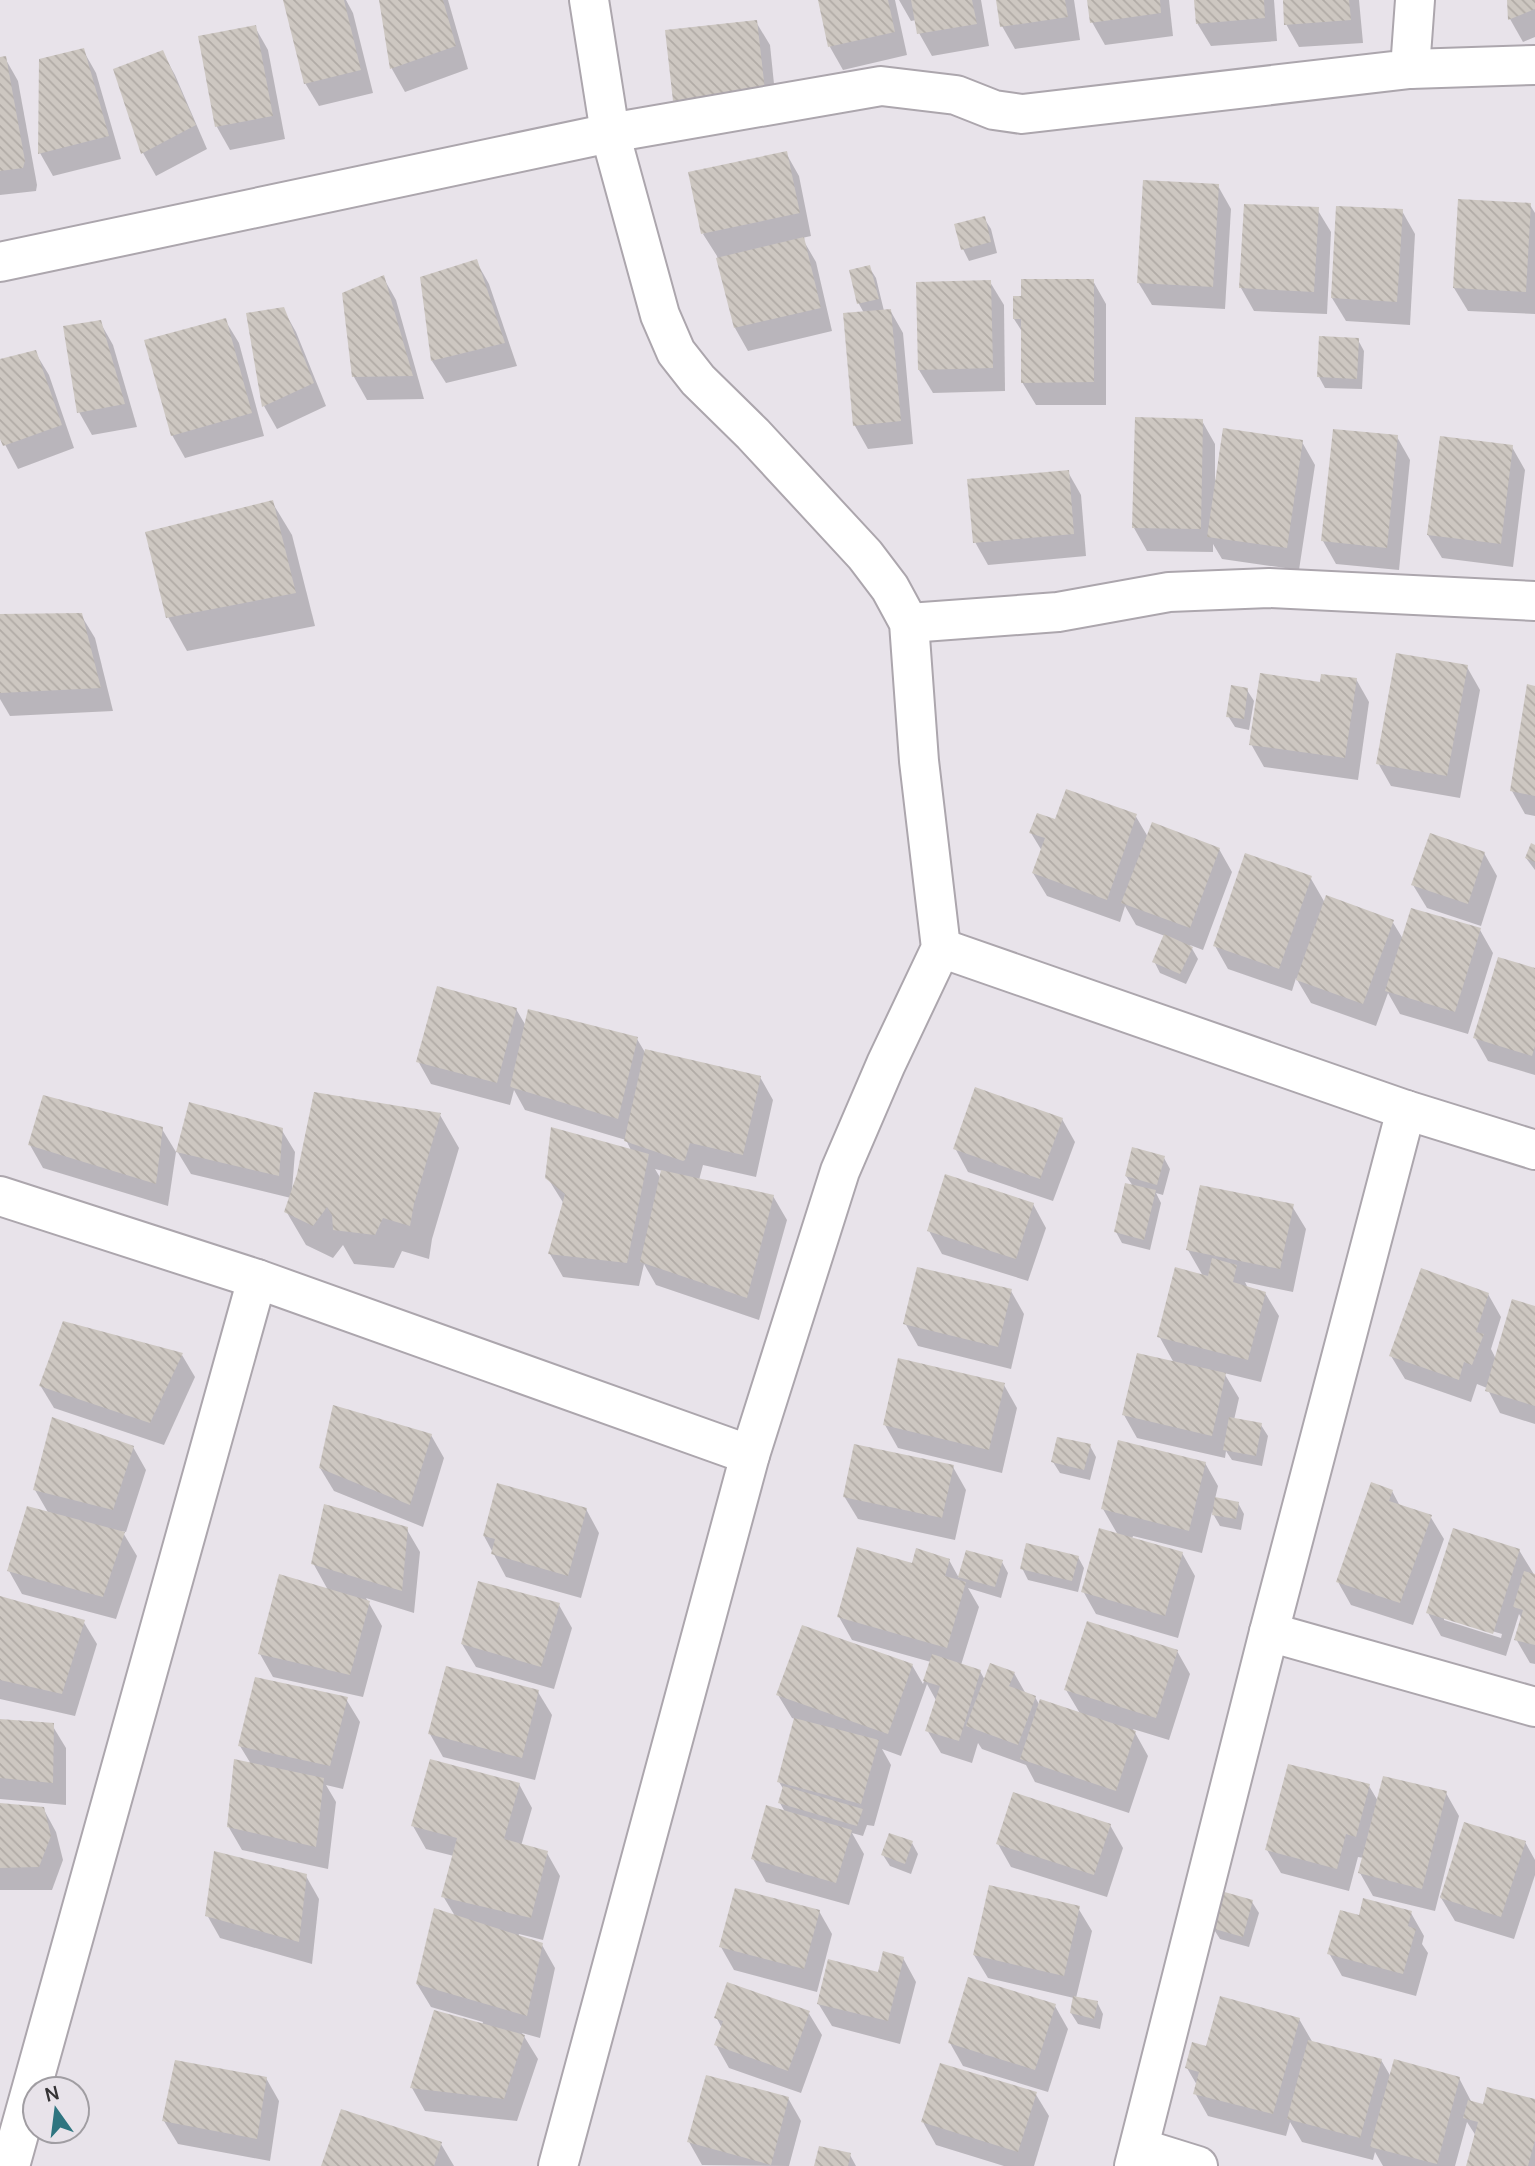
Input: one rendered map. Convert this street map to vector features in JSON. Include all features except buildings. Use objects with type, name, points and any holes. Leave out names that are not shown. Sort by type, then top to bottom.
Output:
[{"type":"street","points":[[558,2166],[750,1455],[840,1171],[940,948],[919,761],[909,623],[890,588],[865,555],[753,433],[698,380],[676,352],[660,315],[611,134],[589,0]]},
{"type":"street","points":[[1410,69],[1415,0]]},
{"type":"street","points":[[0,262],[611,134],[881,86],[956,95],[995,110],[1022,114],[1410,69],[1535,65]]},
{"type":"street","points":[[909,623],[1058,612],[1169,592],[1269,588],[1535,601]]},
{"type":"street","points":[[940,948],[1406,1110],[1535,1150]]},
{"type":"street","points":[[1198,2166],[1137,2157],[1269,1632],[1406,1110]]},
{"type":"street","points":[[0,1196],[257,1279],[750,1455]]},
{"type":"street","points":[[10,2166],[257,1279]]},
{"type":"street","points":[[1269,1632],[1535,1707]]}]
